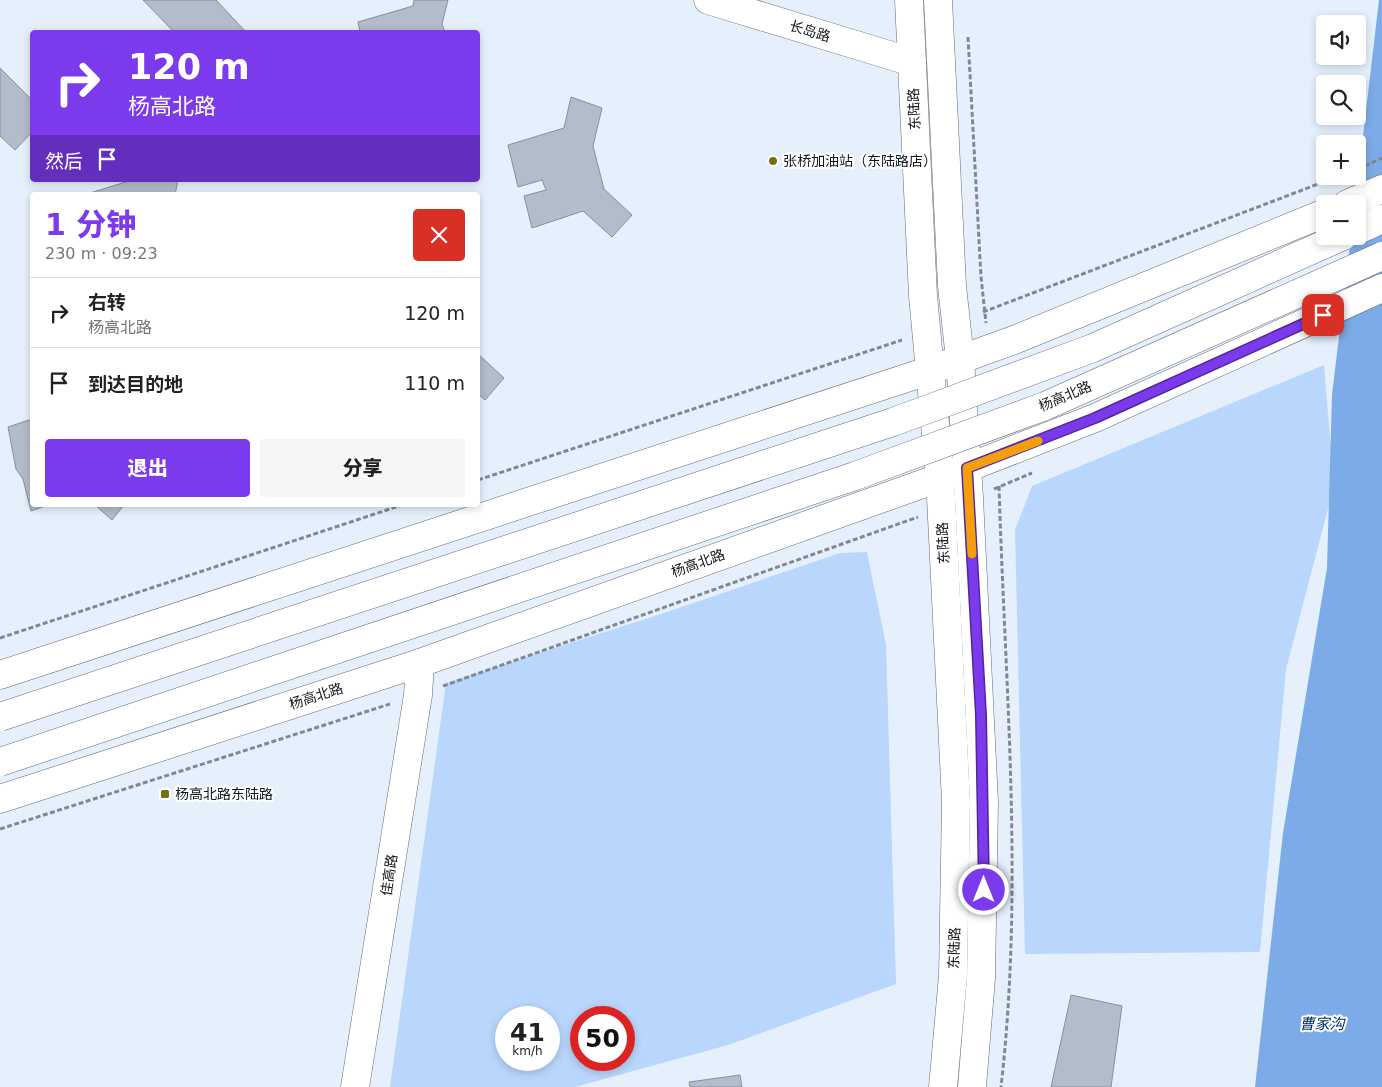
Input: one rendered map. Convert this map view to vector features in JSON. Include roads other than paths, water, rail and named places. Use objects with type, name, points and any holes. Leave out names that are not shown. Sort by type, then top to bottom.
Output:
[{"type":"main road","name":"长岛路","points":[[708,0],[912,62]]},
{"type":"main road","name":"东陆路","points":[[909,0],[924,296],[940,477],[956,802],[953,976],[944,1087]]},
{"type":"main road","name":"东陆路","points":[[938,0],[952,286],[960,359],[967,468],[984,802],[982,978],[972,1087]]},
{"type":"main road","points":[[1366,196],[1382,189]]},
{"type":"main road","points":[[0,675],[931,370],[1316,217]]},
{"type":"main road","points":[[1366,226],[1382,219]]},
{"type":"main road","points":[[0,717],[893,422],[1093,348],[1323,245]]},
{"type":"main road","name":"杨高北路","points":[[0,762],[864,472],[1045,406],[1382,256]]},
{"type":"main road","name":"杨高北路","points":[[0,799],[420,663],[911,489],[1095,418],[1382,288]]},
{"type":"main road","name":"佳高路","points":[[355,1087],[418,694],[420,663]]},
{"type":"water","name":"曹家沟","points":[[1379,0],[1382,0],[1382,1087],[1255,1087],[1283,833],[1327,568],[1332,395],[1350,245],[1366,245],[1366,195],[1356,195],[1357,185],[1366,185],[1366,135],[1363,135],[1364,125],[1366,125]]},
{"type":"place","name":"张桥加油站（东陆路店）","points":[[773,161]]},
{"type":"place","name":"杨高北路东陆路","points":[[165,794]]}]
